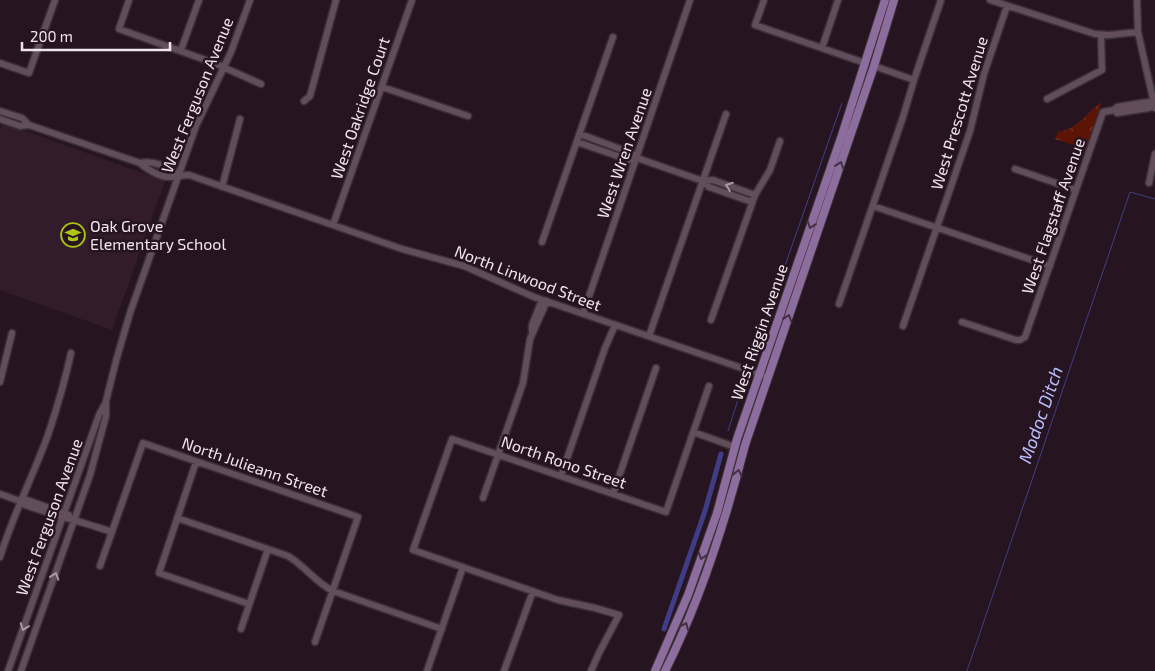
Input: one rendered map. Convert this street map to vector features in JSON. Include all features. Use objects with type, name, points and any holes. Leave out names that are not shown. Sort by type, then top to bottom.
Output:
[{"type":"main road","name":"West Riggin Avenue","points":[[655,671],[688,596],[712,525],[734,447],[886,0]]},
{"type":"main road","points":[[874,66],[871,60],[886,8],[886,0]]},
{"type":"main road","name":"West Riggin Avenue","points":[[666,671],[699,595],[729,505],[745,445],[874,66],[894,0]]},
{"type":"main road","points":[[852,130],[852,121],[867,72],[865,63]]},
{"type":"main road","points":[[660,671],[664,651]]},
{"type":"street","points":[[0,63],[29,73],[55,0]]},
{"type":"street","points":[[130,0],[119,29],[182,50],[261,84]]},
{"type":"street","points":[[182,50],[199,0]]},
{"type":"street","name":"West Ferguson Avenue","points":[[8,671],[99,415],[106,401],[126,327],[199,118],[225,67],[250,0]]},
{"type":"street","points":[[304,101],[310,96],[336,0]]},
{"type":"street","name":"West Oakridge Court","points":[[333,225],[412,0]]},
{"type":"street","name":"West Wren Avenue","points":[[583,314],[690,0]]},
{"type":"street","points":[[764,0],[756,25],[865,63]]},
{"type":"street","points":[[822,48],[838,0]]},
{"type":"street","points":[[839,304],[941,0]]},
{"type":"street","points":[[990,0],[1101,35],[1138,32]]},
{"type":"street","points":[[1137,0],[1138,32],[1155,108]]},
{"type":"street","name":"West Prescott Avenue","points":[[903,326],[970,131],[984,74],[1007,6]]},
{"type":"street","points":[[1047,98],[1102,70],[1101,35]]},
{"type":"street","points":[[542,242],[613,37]]},
{"type":"street","points":[[874,66],[914,80]]},
{"type":"street","points":[[382,87],[468,116]]},
{"type":"street","name":"West Flagstaff Avenue","points":[[962,322],[1016,340],[1023,339],[1027,334],[1103,112],[1114,110],[1117,113],[1147,109],[1154,104]]},
{"type":"street","name":"North Linwood Street","points":[[0,111],[22,118],[29,125]]},
{"type":"street","points":[[649,336],[726,114]]},
{"type":"street","name":"North Linwood Street","points":[[0,119],[20,126],[29,125],[140,163],[146,162],[171,168],[179,175],[189,175],[415,253],[464,266],[516,290],[768,377]]},
{"type":"street","points":[[222,187],[240,119]]},
{"type":"street","points":[[580,134],[632,153],[637,158],[703,182],[709,187],[752,202]]},
{"type":"street","points":[[711,320],[752,202],[770,170],[780,141]]},
{"type":"street","points":[[577,142],[630,160],[637,158]]},
{"type":"street","points":[[1149,184],[1155,154]]},
{"type":"street","points":[[1015,169],[1076,190]]},
{"type":"street","points":[[703,182],[713,180],[755,195]]},
{"type":"street","points":[[873,206],[1050,266]]},
{"type":"street","points":[[483,498],[523,383],[532,336],[532,325],[544,300]]},
{"type":"street","points":[[561,476],[605,348],[615,325]]},
{"type":"street","points":[[0,382],[12,333]]},
{"type":"street","points":[[0,557],[20,501],[48,436],[71,353]]},
{"type":"street","points":[[613,494],[656,368]]},
{"type":"street","points":[[709,386],[693,432],[734,447]]},
{"type":"street","name":"West Ferguson Avenue","points":[[21,671],[75,519],[100,440],[106,416],[106,401]]},
{"type":"street","name":"North Rono Street","points":[[463,567],[413,550],[452,439],[666,512],[693,432]]},
{"type":"street","name":"North Julieann Street","points":[[112,532],[143,443],[358,518],[332,591]]},
{"type":"street","points":[[196,462],[158,573],[249,604]]},
{"type":"street","points":[[0,494],[20,501],[27,500],[112,532],[100,566]]},
{"type":"street","points":[[177,518],[268,548],[296,561],[318,582],[332,591],[442,629]]},
{"type":"street","points":[[240,629],[268,548]]},
{"type":"street","points":[[427,671],[463,567],[562,601],[591,606],[619,615],[591,671]]},
{"type":"street","points":[[314,642],[332,591]]},
{"type":"street","points":[[504,671],[533,591]]},
{"type":"shaded area","name":"Oak Grove Elementary School","points":[[3,123],[165,181],[112,330],[0,290],[0,130]]},
{"type":"green space","points":[[1102,102],[1086,149],[1055,139],[1058,132],[1077,124]]},
{"type":"waterway","points":[[753,357],[842,103]]},
{"type":"waterway","name":"Modoc Ditch","points":[[967,671],[1130,192],[1155,199]]},
{"type":"waterway","points":[[728,431],[744,381]]},
{"type":"waterway","points":[[664,629],[705,511],[721,454]]},
{"type":"place","name":"Oak Grove Elementary School","points":[[73,235]]}]
